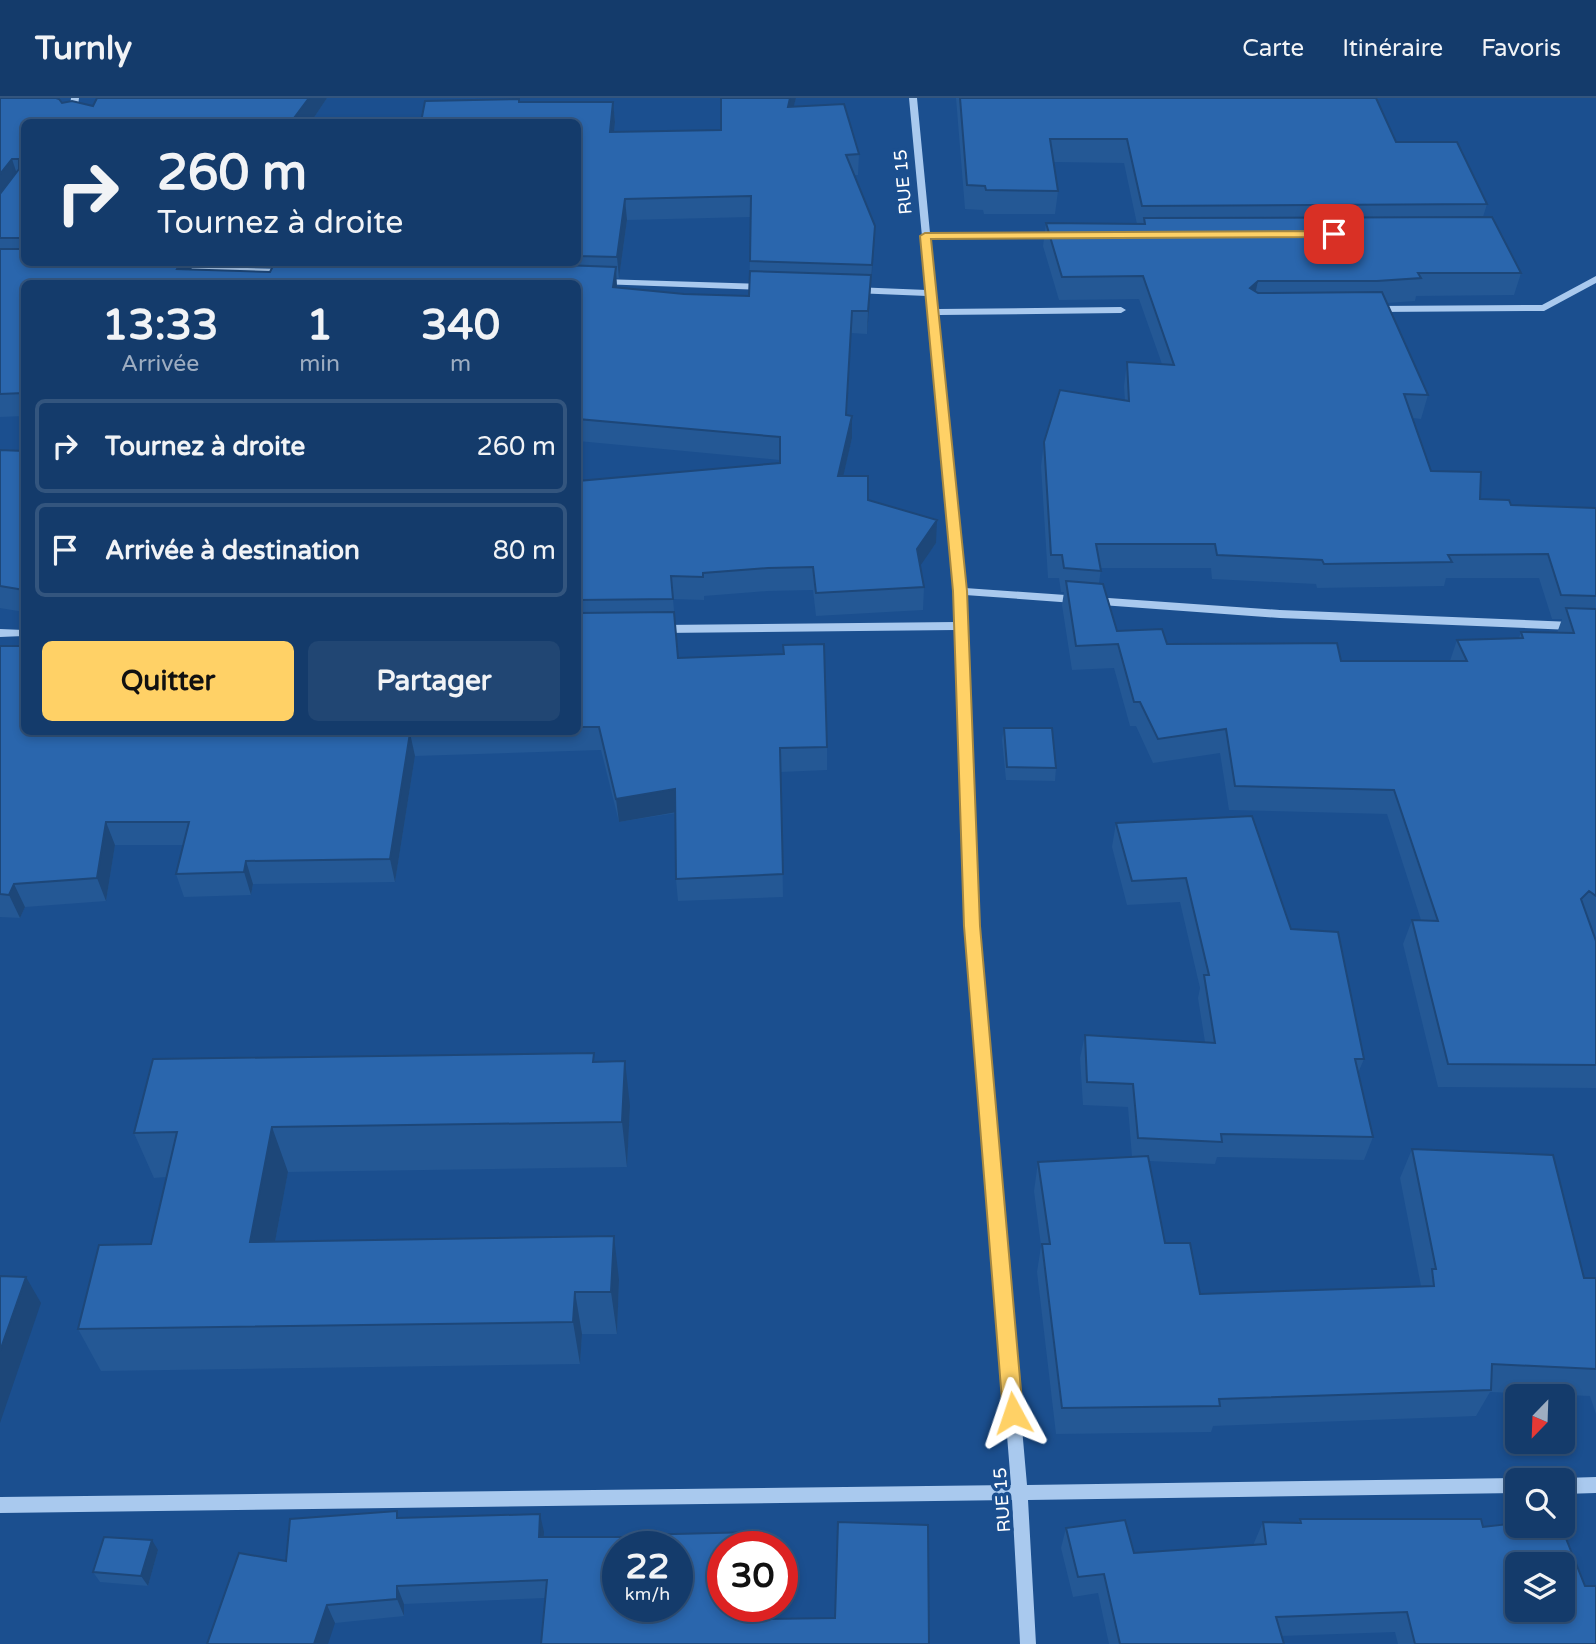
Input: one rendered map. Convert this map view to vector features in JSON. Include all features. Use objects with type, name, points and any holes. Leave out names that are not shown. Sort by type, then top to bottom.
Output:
[{"type":"street","points":[[72,119],[75,98]]},
{"type":"street","name":"RUE 15","points":[[913,98],[960,591],[972,926],[1020,1494],[1028,1644]]},
{"type":"street","points":[[925,236],[1079,235]]},
{"type":"street","points":[[162,269],[298,272]]},
{"type":"street","points":[[268,280],[271,271]]},
{"type":"street","points":[[1364,309],[1544,308],[1596,279]]},
{"type":"street","points":[[587,282],[779,288]]},
{"type":"street","points":[[848,290],[930,293]]},
{"type":"street","points":[[933,312],[1121,310]]},
{"type":"street","points":[[960,591],[1280,614],[1596,626]]},
{"type":"street","points":[[646,629],[961,626]]},
{"type":"street","points":[[0,633],[21,633]]},
{"type":"street","points":[[1575,1486],[1596,1485]]},
{"type":"street","points":[[0,1505],[1505,1486]]},
{"type":"building","points":[[0,98],[56,98],[62,103],[72,101],[93,106],[97,98],[309,98],[293,119],[21,119],[21,238],[0,238],[0,194],[19,169],[19,159],[12,159],[0,174]]},
{"type":"building","points":[[721,98],[790,98],[788,107],[844,104],[859,154],[846,155],[875,226],[872,265],[750,261],[751,196],[625,199],[617,257],[581,256],[581,119],[422,119],[425,101],[519,99],[519,102],[613,102],[610,132],[721,130]]},
{"type":"building","points":[[960,98],[1376,98],[1396,142],[1457,142],[1487,204],[1142,206],[1127,139],[1050,139],[1058,191],[986,190],[985,186],[967,185]]},
{"type":"building","points":[[1492,217],[1521,273],[1418,273],[1421,278],[1377,281],[1258,281],[1250,288],[1258,293],[1382,292],[1428,395],[1404,394],[1431,471],[1481,472],[1480,499],[1509,500],[1511,505],[1596,508],[1596,596],[1561,595],[1548,554],[1448,555],[1452,562],[1324,564],[1322,560],[1217,555],[1215,544],[1096,544],[1101,571],[1064,568],[1062,555],[1051,555],[1044,442],[1060,390],[1129,401],[1127,362],[1174,365],[1143,276],[1062,277],[1046,223],[1145,224],[1144,218]]},
{"type":"building","points":[[0,249],[21,249],[21,266],[179,266],[177,269],[270,272],[273,266],[616,267],[613,287],[684,294],[749,296],[750,271],[871,275],[868,311],[852,311],[846,415],[852,416],[838,476],[868,476],[868,500],[937,520],[917,549],[924,587],[816,593],[813,567],[768,568],[703,573],[703,577],[671,576],[673,599],[581,600],[581,481],[780,463],[780,437],[581,419],[581,280],[21,280],[21,393],[0,394]]},
{"type":"building","points":[[0,450],[21,451],[21,590],[0,586]]},
{"type":"building","points":[[1066,581],[1103,584],[1117,631],[1162,629],[1167,644],[1337,643],[1341,661],[1467,661],[1457,640],[1523,638],[1521,632],[1574,633],[1566,608],[1596,609],[1596,896],[1589,891],[1581,899],[1596,941],[1596,1065],[1448,1064],[1412,920],[1438,921],[1394,790],[1235,786],[1226,729],[1158,739],[1140,702],[1134,702],[1118,644],[1076,646]]},
{"type":"building","points":[[674,612],[678,658],[784,654],[783,645],[824,644],[827,747],[780,748],[783,874],[676,879],[675,789],[616,799],[599,727],[581,727],[581,613]]},
{"type":"building","points":[[0,646],[21,646],[21,735],[410,735],[390,859],[246,861],[244,872],[176,874],[189,822],[106,822],[97,878],[14,884],[9,895],[0,894]]},
{"type":"building","points":[[1004,728],[1052,728],[1056,768],[1007,767]]},
{"type":"building","points":[[1252,816],[1291,929],[1338,932],[1364,1059],[1355,1059],[1373,1137],[1221,1134],[1222,1142],[1138,1138],[1133,1084],[1087,1082],[1085,1035],[1215,1043],[1204,975],[1209,975],[1186,878],[1132,881],[1116,823]]},
{"type":"building","points":[[594,1053],[593,1062],[625,1061],[622,1122],[272,1127],[250,1242],[614,1236],[611,1292],[575,1292],[573,1322],[78,1329],[99,1245],[151,1244],[177,1132],[134,1133],[153,1059]]},
{"type":"building","points":[[1412,1149],[1553,1155],[1584,1278],[1596,1278],[1596,1369],[1492,1364],[1491,1390],[1219,1399],[1220,1406],[1062,1408],[1042,1244],[1050,1244],[1038,1162],[1148,1156],[1165,1243],[1190,1243],[1200,1294],[1434,1286],[1432,1269],[1436,1269]]},
{"type":"building","points":[[0,1276],[26,1277],[0,1351]]},
{"type":"building","points":[[397,1511],[397,1518],[540,1514],[539,1537],[602,1537],[602,1622],[693,1622],[693,1534],[707,1533],[707,1622],[798,1622],[798,1618],[835,1618],[838,1522],[928,1525],[929,1644],[541,1644],[547,1580],[397,1586],[397,1599],[327,1605],[314,1644],[207,1644],[239,1553],[286,1561],[290,1519]]},
{"type":"building","points":[[1300,1519],[1481,1519],[1483,1527],[1505,1524],[1505,1538],[1566,1538],[1571,1552],[1505,1552],[1505,1622],[1575,1622],[1575,1561],[1585,1586],[1596,1586],[1596,1644],[1415,1644],[1407,1612],[1276,1617],[1284,1644],[1120,1644],[1104,1574],[1078,1577],[1066,1528],[1125,1520],[1134,1553],[1266,1544],[1263,1522],[1301,1523]]},
{"type":"building","points":[[104,1537],[152,1540],[141,1576],[93,1572]]},
{"type":"route","points":[[1013,1413],[972,926],[960,591],[925,236],[1334,234]]}]
